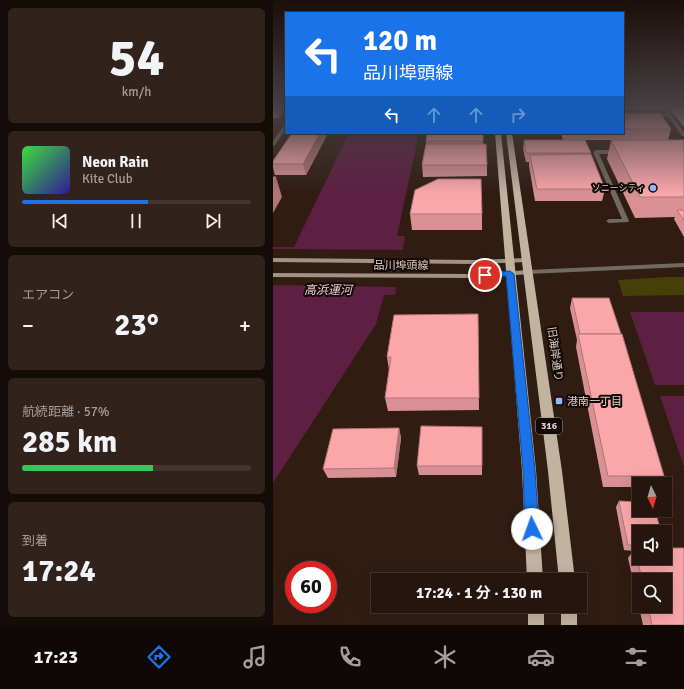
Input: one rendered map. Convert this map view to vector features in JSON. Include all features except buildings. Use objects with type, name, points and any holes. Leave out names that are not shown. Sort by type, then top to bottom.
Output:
[{"type":"main road","name":"316","points":[[498,136],[509,267],[529,470],[535,573]]},
{"type":"main road","name":"旧海岸通り","points":[[509,136],[555,471],[566,573]]},
{"type":"main road","name":"品川埠頭線","points":[[273,260],[403,262],[509,267],[527,266]]},
{"type":"main road","name":"品川埠頭線","points":[[273,275],[473,276],[509,267],[527,266]]},
{"type":"main road","points":[[536,613],[536,625]]},
{"type":"main road","points":[[569,613],[569,625]]},
{"type":"street","points":[[609,221],[626,221],[596,152],[628,152]]},
{"type":"street","points":[[527,266],[684,265]]},
{"type":"shaded area","points":[[684,277],[684,295],[623,296],[618,280]]},
{"type":"water","name":"高浜運河","points":[[347,136],[418,136],[397,236],[405,236],[395,295],[384,295],[376,324],[273,483],[273,247],[294,247]]},
{"type":"water","points":[[630,312],[684,312],[684,385],[655,385]]},
{"type":"water","points":[[660,396],[684,396],[684,467]]},
{"type":"pier","points":[[273,249],[405,250],[398,287],[273,285]]},
{"type":"place","name":"ソニーシティ","points":[[653,188]]},
{"type":"place","name":"港南一丁目","points":[[559,401]]},
{"type":"route","points":[[485,275],[510,274],[529,470],[532,529]]}]
